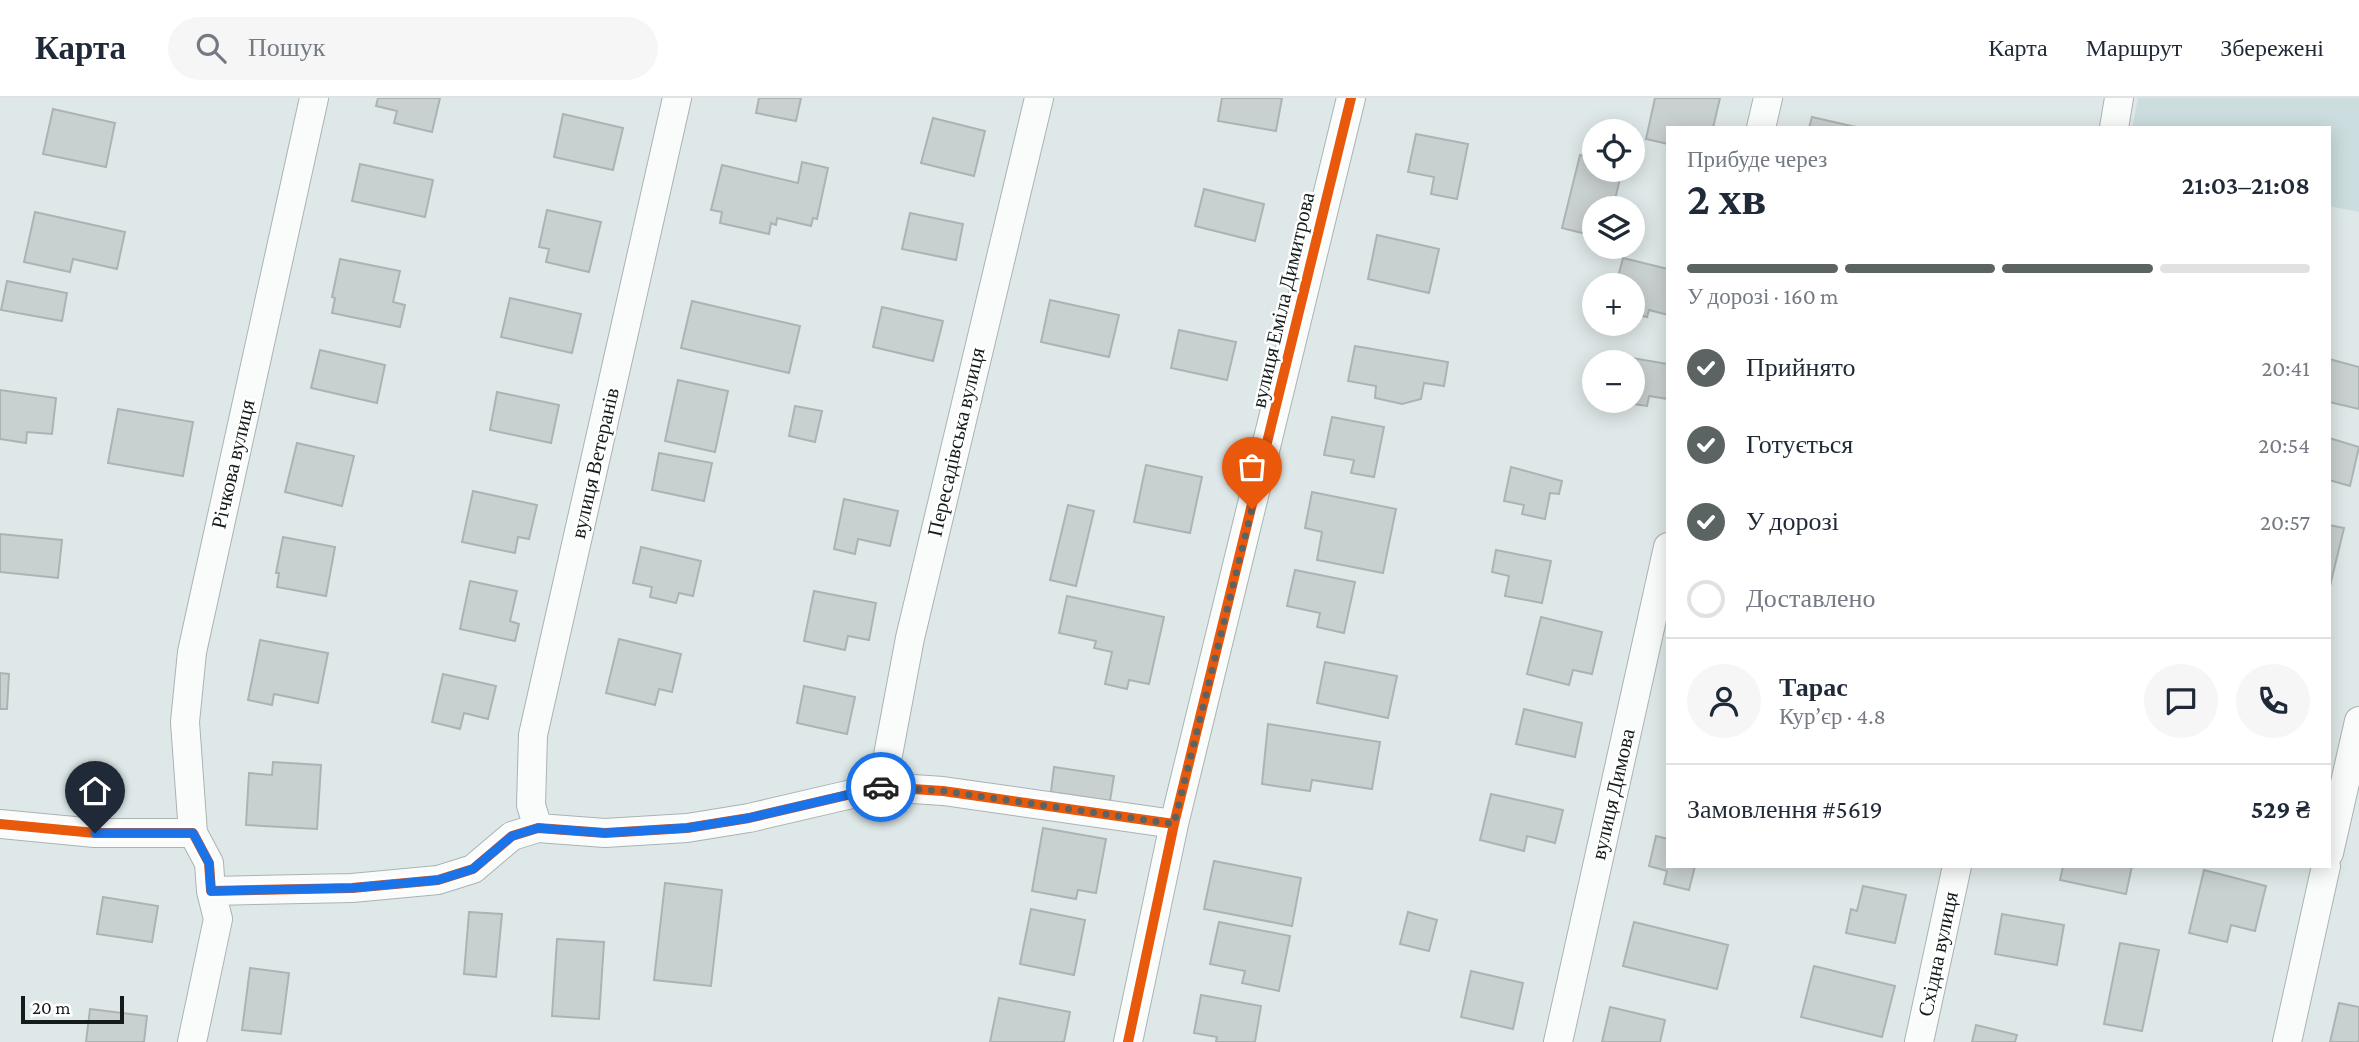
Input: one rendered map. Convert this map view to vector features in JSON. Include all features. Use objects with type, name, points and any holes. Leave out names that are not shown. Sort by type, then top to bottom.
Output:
[{"type":"street","name":"Річкова вулиця","points":[[193,833],[184,722],[192,652],[314,98]]},
{"type":"street","name":"вулиця Ветеранів","points":[[538,828],[531,805],[533,735],[677,98]]},
{"type":"street","name":"Пересадівська вулиця","points":[[882,787],[910,638],[1039,98]]},
{"type":"street","name":"вулиця Еміла Димитрова","points":[[1128,1042],[1174,824],[1351,98]]},
{"type":"street","points":[[1761,126],[1768,98]]},
{"type":"street","points":[[2114,126],[2119,98]]},
{"type":"street","name":"вулиця Димова","points":[[1558,1042],[1666,556]]},
{"type":"street","points":[[2331,844],[2359,721]]},
{"type":"street","points":[[211,891],[352,888],[438,880],[473,869],[512,836],[538,828],[605,833],[687,828],[749,818],[882,787],[943,791],[1174,824]]},
{"type":"street","points":[[0,824],[95,833],[193,833],[209,863],[211,891],[218,919],[192,1042]]},
{"type":"street","name":"Східна вулиця","points":[[1919,1042],[1957,868]]},
{"type":"street","points":[[2287,1042],[2326,868]]},
{"type":"shaded area","points":[[2138,98],[2359,98],[2359,212],[2331,206],[2331,126],[2132,126]]},
{"type":"building","points":[[378,98],[440,98],[432,132],[394,123],[397,111],[376,106]]},
{"type":"building","points":[[759,98],[801,98],[796,121],[756,113]]},
{"type":"building","points":[[1222,98],[1282,98],[1276,131],[1218,121]]},
{"type":"building","points":[[1655,98],[1720,98],[1713,126],[1666,126],[1666,144],[1646,139]]},
{"type":"building","points":[[53,109],[115,123],[106,167],[43,154]]},
{"type":"building","points":[[563,114],[623,128],[613,170],[554,157]]},
{"type":"building","points":[[1812,117],[1851,126],[1810,126]]},
{"type":"building","points":[[933,118],[985,131],[974,176],[921,163]]},
{"type":"building","points":[[1416,134],[1468,144],[1457,199],[1431,194],[1434,177],[1408,172]]},
{"type":"building","points":[[1580,155],[1582,182],[1619,182],[1616,196],[1582,196],[1582,233],[1562,228]]},
{"type":"building","points":[[802,162],[828,168],[817,219],[813,218],[811,226],[777,218],[776,225],[771,223],[769,234],[720,223],[722,212],[711,210],[722,165],[798,183]]},
{"type":"building","points":[[360,164],[433,180],[425,217],[352,201]]},
{"type":"building","points":[[1204,189],[1264,204],[1255,241],[1195,226]]},
{"type":"building","points":[[547,210],[601,222],[589,272],[546,262],[549,249],[539,247]]},
{"type":"building","points":[[35,212],[125,232],[117,269],[73,259],[70,272],[24,262]]},
{"type":"building","points":[[910,213],[963,224],[956,260],[902,249]]},
{"type":"building","points":[[1377,235],[1439,249],[1429,293],[1368,279]]},
{"type":"building","points":[[340,259],[400,271],[393,302],[405,305],[400,327],[332,313],[335,298],[332,297]]},
{"type":"building","points":[[1623,259],[1666,269],[1666,314],[1649,310],[1647,317],[1645,273],[1619,273]]},
{"type":"building","points":[[7,281],[67,293],[62,321],[1,310]]},
{"type":"building","points":[[510,298],[581,314],[572,353],[501,337]]},
{"type":"building","points":[[1050,300],[1119,315],[1109,357],[1041,342]]},
{"type":"building","points":[[692,301],[800,326],[789,373],[681,348]]},
{"type":"building","points":[[882,307],[943,321],[933,361],[873,347]]},
{"type":"building","points":[[1179,330],[1236,342],[1227,380],[1171,368]]},
{"type":"building","points":[[1355,346],[1448,362],[1444,386],[1424,383],[1421,399],[1402,404],[1375,398],[1376,386],[1348,381]]},
{"type":"building","points":[[320,350],[385,365],[377,403],[311,388]]},
{"type":"building","points":[[1645,360],[1666,364],[1666,399],[1649,396],[1647,406]]},
{"type":"building","points":[[2331,360],[2359,367],[2359,409],[2331,402]]},
{"type":"building","points":[[678,380],[728,391],[715,452],[665,441]]},
{"type":"building","points":[[0,390],[56,398],[52,434],[27,432],[26,443],[0,439]]},
{"type":"building","points":[[497,392],[559,405],[551,443],[490,430]]},
{"type":"building","points":[[795,406],[822,411],[815,442],[789,436]]},
{"type":"building","points":[[118,409],[193,422],[183,476],[108,463]]},
{"type":"building","points":[[1332,417],[1384,427],[1374,477],[1351,473],[1354,460],[1324,455]]},
{"type":"building","points":[[2331,439],[2359,447],[2350,486],[2331,481]]},
{"type":"building","points":[[297,443],[354,456],[342,506],[285,492]]},
{"type":"building","points":[[659,453],[712,463],[704,501],[652,490]]},
{"type":"building","points":[[1146,465],[1202,477],[1190,533],[1134,522]]},
{"type":"building","points":[[1511,467],[1562,481],[1559,494],[1550,493],[1545,519],[1522,514],[1524,505],[1504,501]]},
{"type":"building","points":[[473,491],[537,505],[529,539],[518,537],[515,553],[462,542]]},
{"type":"building","points":[[1312,492],[1396,509],[1383,573],[1317,560],[1322,532],[1305,528]]},
{"type":"building","points":[[844,499],[898,511],[890,546],[858,539],[855,554],[834,549]]},
{"type":"building","points":[[1068,505],[1094,511],[1076,586],[1050,580]]},
{"type":"building","points":[[2331,525],[2344,528],[2331,582]]},
{"type":"building","points":[[0,534],[62,540],[58,578],[0,572]]},
{"type":"building","points":[[283,537],[335,547],[326,596],[277,587],[279,573],[276,573]]},
{"type":"building","points":[[641,547],[701,561],[693,596],[679,593],[676,603],[650,597],[652,587],[633,583]]},
{"type":"building","points":[[1496,550],[1551,561],[1542,603],[1505,596],[1509,576],[1492,572]]},
{"type":"building","points":[[1295,570],[1355,582],[1344,633],[1317,627],[1320,613],[1287,606]]},
{"type":"building","points":[[470,581],[517,591],[510,621],[519,624],[515,641],[460,629]]},
{"type":"building","points":[[814,591],[876,603],[869,640],[848,636],[845,650],[804,641]]},
{"type":"building","points":[[1067,596],[1164,617],[1149,684],[1129,680],[1127,689],[1105,684],[1112,652],[1094,648],[1096,641],[1059,633]]},
{"type":"building","points":[[1541,617],[1602,632],[1592,674],[1573,670],[1569,685],[1527,674]]},
{"type":"building","points":[[619,639],[681,654],[672,692],[659,689],[655,705],[606,693]]},
{"type":"building","points":[[260,640],[328,653],[318,703],[274,694],[272,705],[248,700]]},
{"type":"building","points":[[1325,662],[1397,676],[1388,718],[1317,703]]},
{"type":"building","points":[[0,673],[9,674],[7,709],[0,709]]},
{"type":"building","points":[[443,674],[496,686],[488,719],[464,713],[460,729],[432,722]]},
{"type":"building","points":[[804,686],[855,697],[847,734],[797,723]]},
{"type":"building","points":[[1524,709],[1582,723],[1575,757],[1516,744]]},
{"type":"building","points":[[1268,724],[1380,742],[1372,789],[1312,780],[1310,791],[1262,784]]},
{"type":"building","points":[[273,762],[321,765],[317,829],[246,825],[249,773],[272,775]]},
{"type":"building","points":[[1054,767],[1114,776],[1110,801],[1051,792]]},
{"type":"building","points":[[1491,794],[1563,810],[1555,843],[1527,836],[1524,851],[1480,840]]},
{"type":"building","points":[[1043,828],[1106,839],[1096,893],[1078,890],[1076,899],[1032,891]]},
{"type":"building","points":[[1656,836],[1666,838],[1666,868],[1694,868],[1689,890],[1664,884],[1667,871],[1649,866]]},
{"type":"building","points":[[1214,861],[1301,878],[1292,926],[1204,909]]},
{"type":"building","points":[[2063,868],[2132,868],[2126,894],[2060,880]]},
{"type":"building","points":[[2204,870],[2266,886],[2255,931],[2231,925],[2227,942],[2189,933]]},
{"type":"building","points":[[665,883],[722,890],[711,986],[654,980]]},
{"type":"building","points":[[1863,886],[1906,895],[1895,943],[1846,933],[1851,909],[1857,911]]},
{"type":"building","points":[[103,897],[158,906],[152,942],[97,934]]},
{"type":"building","points":[[1031,909],[1085,920],[1074,975],[1020,964]]},
{"type":"building","points":[[469,912],[502,914],[496,977],[464,974]]},
{"type":"building","points":[[1408,912],[1437,920],[1429,951],[1400,944]]},
{"type":"building","points":[[2002,914],[2064,925],[2057,965],[1995,954]]},
{"type":"building","points":[[1219,922],[1290,936],[1279,991],[1242,983],[1245,971],[1210,964]]},
{"type":"building","points":[[1634,922],[1728,945],[1717,989],[1623,966]]},
{"type":"building","points":[[557,939],[604,942],[599,1019],[552,1016]]},
{"type":"building","points":[[2120,943],[2159,950],[2142,1031],[2104,1024]]},
{"type":"building","points":[[1814,966],[1895,986],[1882,1037],[1801,1017]]},
{"type":"building","points":[[250,968],[289,973],[281,1034],[242,1030]]},
{"type":"building","points":[[1471,971],[1523,983],[1513,1029],[1461,1017]]},
{"type":"building","points":[[1201,995],[1261,1006],[1255,1042],[1216,1042],[1217,1037],[1194,1033]]},
{"type":"building","points":[[999,998],[1070,1012],[1064,1042],[990,1042]]},
{"type":"building","points":[[2339,1003],[2359,1007],[2359,1042],[2330,1042]]},
{"type":"building","points":[[1610,1007],[1665,1020],[1660,1042],[1602,1042]]},
{"type":"building","points":[[90,1009],[147,1016],[144,1042],[86,1042]]},
{"type":"building","points":[[1976,1025],[2017,1035],[2015,1042],[1972,1042]]},
{"type":"cycle path","points":[[1128,1042],[1174,824],[1351,98]]},
{"type":"cycle path","points":[[0,824],[95,833],[193,833],[209,863],[211,891],[352,888],[438,880],[473,869],[512,836],[538,828],[605,833],[687,828],[749,818],[882,787],[943,791],[1174,824]]},
{"type":"way so far","points":[[881,787],[943,791],[1174,824],[1252,509]]},
{"type":"route","points":[[95,833],[193,833],[209,863],[211,891],[352,888],[438,880],[473,869],[512,836],[538,828],[605,833],[687,828],[749,818],[881,787]]}]
